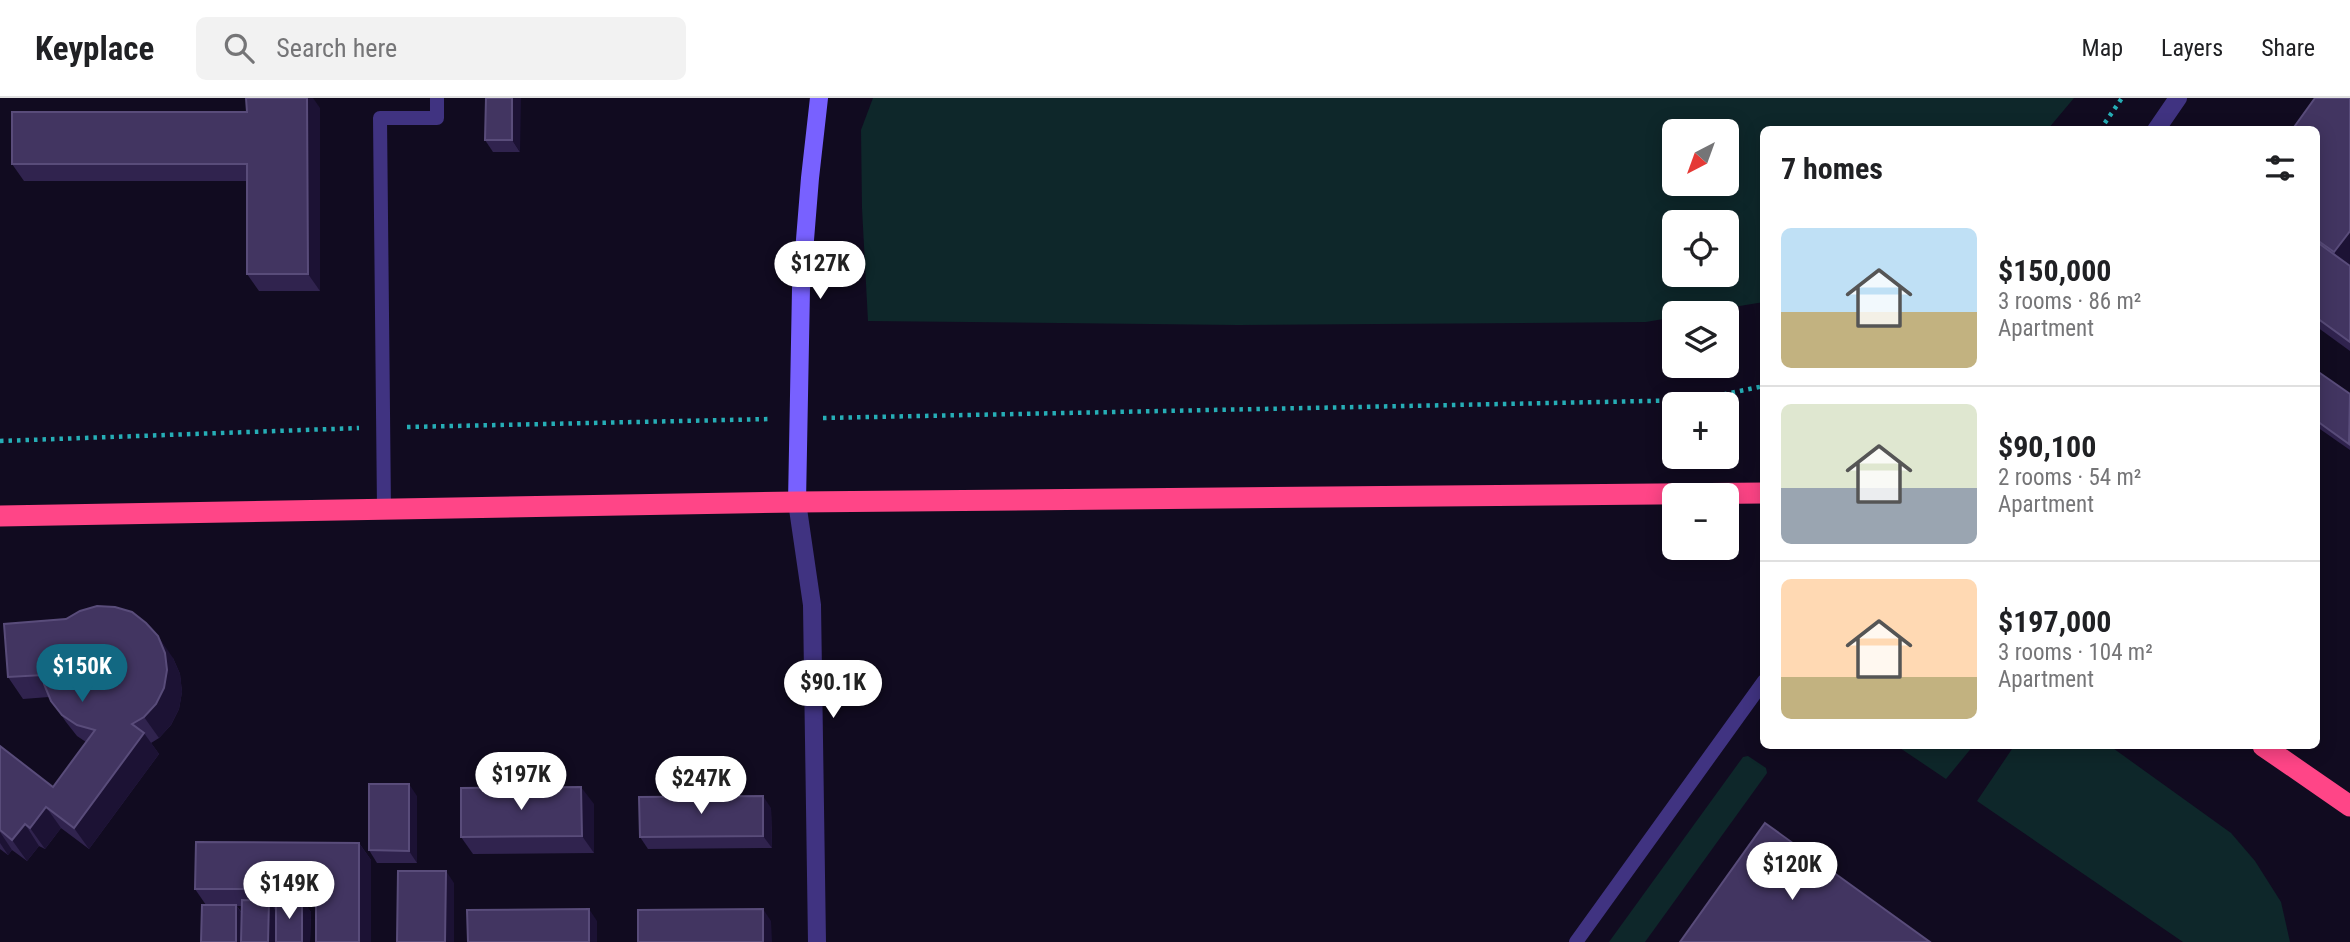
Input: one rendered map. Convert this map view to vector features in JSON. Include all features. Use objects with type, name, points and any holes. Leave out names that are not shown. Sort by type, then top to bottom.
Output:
[{"type":"highway","points":[[0,516],[797,502],[1760,493]]},
{"type":"highway","points":[[2267,749],[2350,806]]},
{"type":"street","points":[[817,942],[812,605],[797,502],[801,289],[819,98]]},
{"type":"street","points":[[2159,126],[2178,98]]},
{"type":"lane","points":[[384,509],[380,118],[437,118],[436,98]]},
{"type":"lane","points":[[1576,942],[1760,687]]},
{"type":"path","points":[[2103,126],[2122,98]]},
{"type":"path","points":[[0,442],[382,427],[1696,400],[1760,387]]},
{"type":"green space","points":[[873,98],[2074,98],[2051,126],[1760,126],[1760,303],[1739,306],[1739,301],[1662,301],[1662,319],[1646,322],[1238,325],[868,321],[861,130]]},
{"type":"green space","points":[[1901,749],[1971,749],[1946,779]]},
{"type":"green space","points":[[2012,749],[2114,749],[2231,833],[2255,861],[2281,902],[2290,942],[2183,942],[1977,801]]},
{"type":"green space","points":[[1748,756],[1766,768],[1767,773],[1645,942],[1609,942],[1743,757]]},
{"type":"building","points":[[246,98],[307,98],[308,274],[247,274],[247,164],[12,164],[12,112],[247,112]]},
{"type":"building","points":[[486,98],[512,98],[512,140],[485,140]]},
{"type":"building","points":[[2315,98],[2350,98],[2350,231],[2334,252],[2320,242],[2320,126],[2295,126]]},
{"type":"building","points":[[2320,244],[2350,266],[2350,342],[2320,320]]},
{"type":"building","points":[[2320,373],[2350,394],[2349,444],[2320,423]]},
{"type":"building","points":[[97,606],[132,612],[158,636],[165,653],[167,670],[164,688],[156,704],[144,717],[132,724],[144,733],[74,828],[46,807],[30,828],[25,824],[12,840],[0,830],[0,746],[53,787],[95,730],[77,725],[62,715],[51,701],[43,675],[8,677],[4,624],[66,619]]},
{"type":"building","points":[[369,784],[409,784],[409,851],[369,850]]},
{"type":"building","points":[[581,787],[582,836],[461,837],[461,788]]},
{"type":"building","points":[[763,796],[763,836],[640,837],[639,797]]},
{"type":"building","points":[[1765,823],[1930,942],[1680,942]]},
{"type":"building","points":[[196,842],[359,843],[359,942],[316,942],[316,879],[280,878],[280,889],[195,889]]},
{"type":"building","points":[[398,871],[446,871],[445,942],[397,942]]},
{"type":"building","points":[[242,900],[269,901],[268,942],[241,942]]},
{"type":"building","points":[[276,900],[302,900],[302,942],[276,942]]},
{"type":"building","points":[[202,905],[236,905],[236,942],[201,942]]},
{"type":"building","points":[[589,909],[589,942],[468,942],[467,910]]},
{"type":"building","points":[[763,909],[763,942],[638,942],[638,910]]}]
